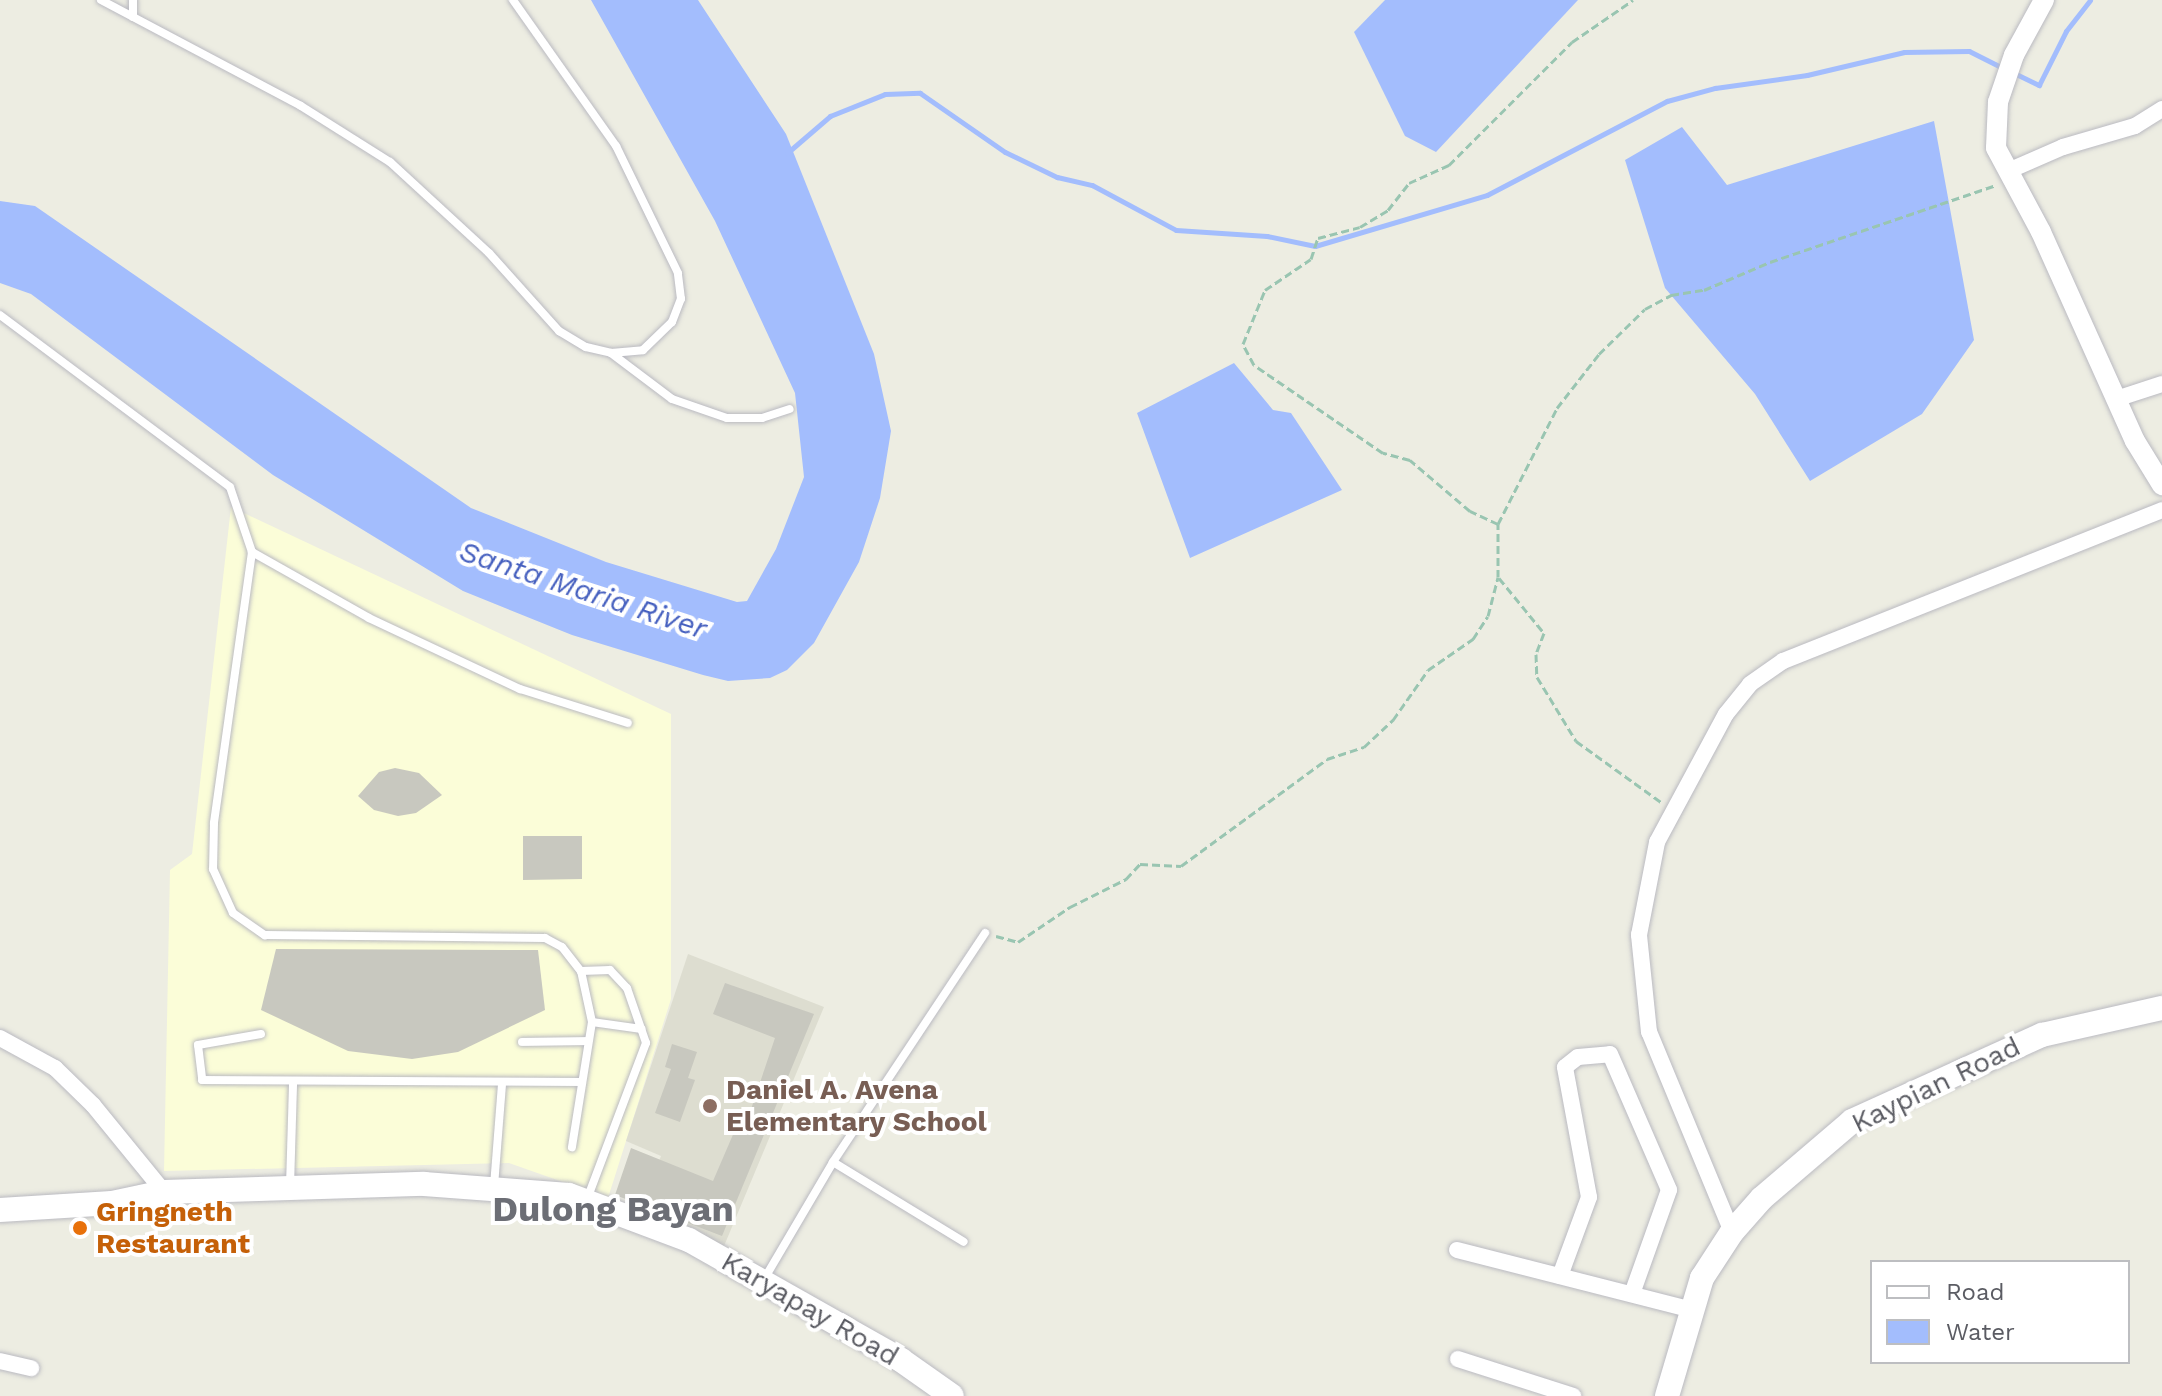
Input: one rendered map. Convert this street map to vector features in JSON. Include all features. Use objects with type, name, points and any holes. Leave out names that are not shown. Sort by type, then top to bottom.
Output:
[{"type":"main road","name":"Kaypian Road","points":[[1667,1396],[1702,1278],[1732,1232],[1762,1198],[1852,1121],[2042,1035],[2162,1008]]},
{"type":"main road","name":"Karyapay Road","points":[[0,1210],[112,1203],[164,1192],[290,1187],[424,1184],[569,1195],[689,1240],[901,1360],[952,1396]]},
{"type":"street","points":[[2044,0],[2014,55],[1998,102],[1996,148],[2116,399],[2162,485]]},
{"type":"street","points":[[2010,174],[2063,147],[2135,126],[2162,109]]},
{"type":"street","points":[[2116,399],[2162,384]]},
{"type":"street","points":[[1732,1232],[1649,1032],[1639,935],[1657,842],[1726,714],[1750,684],[1783,661],[2162,510]]},
{"type":"street","points":[[0,1038],[65,1077],[164,1192]]},
{"type":"street","points":[[1560,1276],[1589,1197],[1565,1067],[1578,1057],[1610,1054],[1669,1190],[1632,1294]]},
{"type":"street","points":[[1457,1250],[1693,1310]]},
{"type":"street","points":[[1458,1359],[1573,1396]]},
{"type":"street","points":[[0,1361],[31,1368]]},
{"type":"lane","points":[[101,0],[301,106],[390,162],[489,253],[559,331],[586,347],[611,353],[643,350],[661,336],[681,299],[678,273],[616,146],[513,0]]},
{"type":"lane","points":[[133,0],[133,17]]},
{"type":"lane","points":[[0,315],[230,487],[252,552],[214,823],[213,869],[233,913],[265,935],[545,938],[573,957],[581,971],[592,1022],[579,1082],[572,1147]]},
{"type":"lane","points":[[611,353],[672,399],[727,418],[762,418],[790,409]]},
{"type":"lane","points":[[252,552],[369,618],[520,689],[628,723]]},
{"type":"lane","points":[[763,1282],[833,1162],[985,933]]},
{"type":"lane","points":[[581,971],[610,970],[627,988],[646,1043],[586,1202]]},
{"type":"lane","points":[[592,1022],[642,1029]]},
{"type":"lane","points":[[261,1034],[198,1045],[202,1080],[293,1083],[579,1082]]},
{"type":"lane","points":[[522,1042],[588,1041]]},
{"type":"lane","points":[[290,1187],[293,1083]]},
{"type":"lane","points":[[494,1189],[502,1084]]},
{"type":"lane","points":[[833,1162],[964,1242]]},
{"type":"path","points":[[1498,524],[1470,511],[1410,460],[1383,453],[1254,365],[1245,353],[1243,344],[1265,290],[1311,259],[1318,238],[1360,227],[1388,210],[1409,183],[1449,165],[1550,62],[1633,0]]},
{"type":"path","points":[[985,933],[1018,942],[1070,907],[1126,879],[1140,864],[1181,866],[1327,759],[1364,747],[1393,720],[1428,670],[1473,639],[1488,616],[1498,577],[1498,524],[1577,379],[1645,309],[1671,295],[1704,290],[1770,262],[1949,204],[2010,174]]},
{"type":"path","points":[[1498,577],[1544,633],[1536,654],[1537,677],[1576,741],[1674,812]]},
{"type":"shaded area","points":[[231,507],[671,714],[671,999],[608,1198],[509,1163],[164,1171],[170,870],[192,854]]},
{"type":"shaded area","name":"Daniel A. Avena Elementary School","points":[[688,954],[824,1007],[724,1246],[639,1211],[661,1156],[626,1141]]},
{"type":"water","name":"Santa Maria River","points":[[591,0],[698,0],[786,134],[874,354],[891,431],[880,498],[859,562],[814,643],[787,670],[770,678],[728,681],[703,675],[572,635],[463,591],[273,475],[31,294],[0,283],[0,201],[35,206],[471,508],[606,562],[737,602],[747,601],[776,549],[804,477],[795,393],[715,221]]},
{"type":"water","points":[[1385,0],[1578,0],[1436,152],[1405,136],[1354,32]]},
{"type":"water","points":[[1934,121],[1974,340],[1922,414],[1810,481],[1755,394],[1665,288],[1625,160],[1682,127],[1727,185]]},
{"type":"water","points":[[1234,363],[1273,410],[1291,413],[1342,490],[1190,558],[1137,413]]},
{"type":"building","points":[[395,768],[419,773],[442,795],[416,813],[398,816],[374,810],[358,796],[379,772]]},
{"type":"building","points":[[523,836],[582,836],[582,879],[523,880]]},
{"type":"building","points":[[276,949],[538,950],[545,1010],[458,1052],[412,1059],[348,1051],[261,1010]]},
{"type":"building","points":[[725,983],[814,1014],[722,1236],[615,1195],[631,1148],[713,1181],[738,1123],[745,1127],[775,1038],[713,1014]]},
{"type":"building","points":[[672,1044],[697,1052],[688,1078],[695,1080],[680,1122],[655,1113],[671,1069],[665,1067]]},
{"type":"waterway","points":[[2014,73],[2039,85],[2066,31],[2090,0]]},
{"type":"waterway","points":[[787,153],[830,116],[885,94],[920,93],[1005,152],[1057,177],[1092,185],[1176,230],[1267,236],[1315,246],[1487,195],[1667,101],[1715,88],[1807,75],[1904,52],[1969,51],[2005,69]]},
{"type":"place","name":"Daniel A. Avena Elementary School","points":[[710,1106]]},
{"type":"place","name":"Gringneth Restaurant","points":[[80,1228]]},
{"type":"district","name":"Dulong Bayan","points":[[613,1210]]}]
